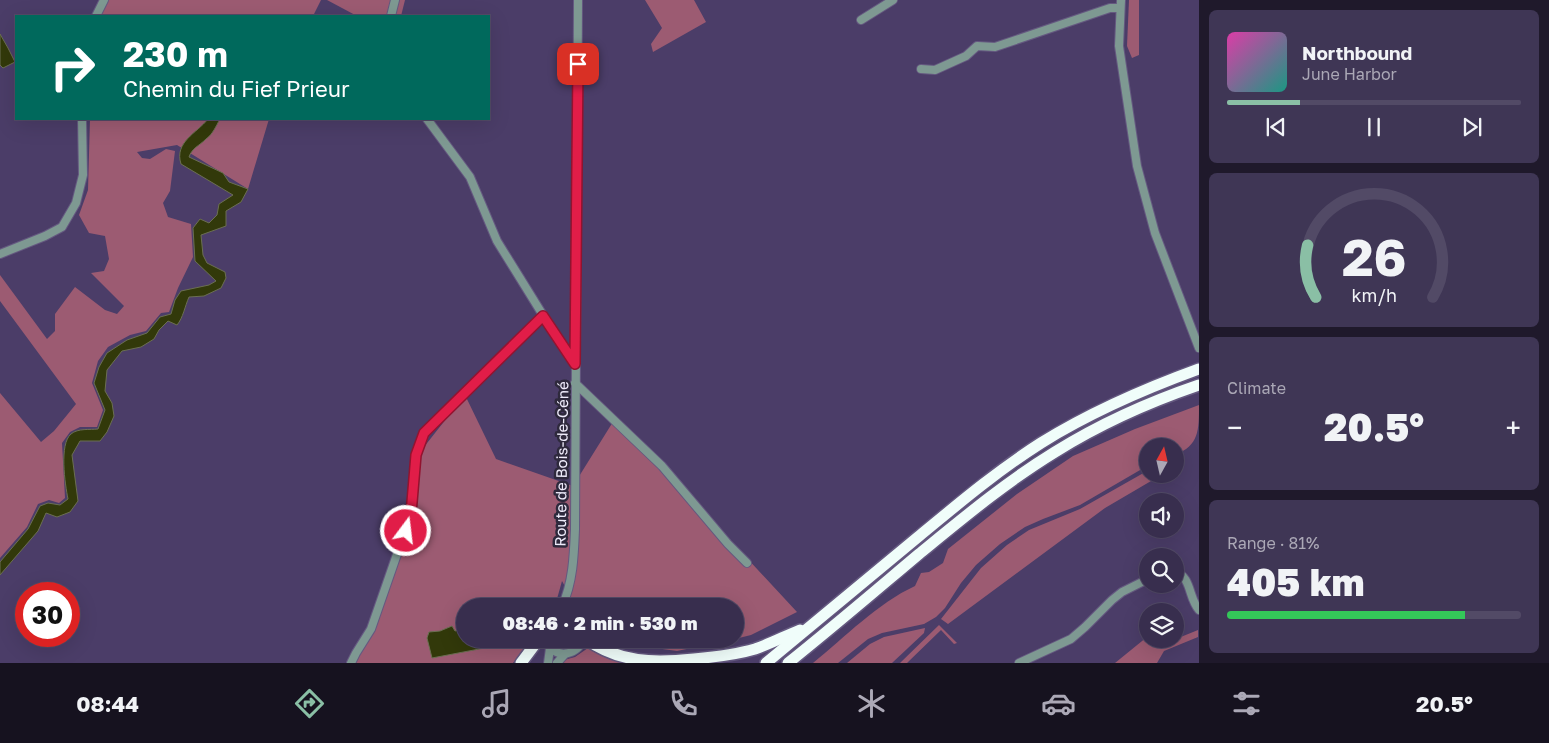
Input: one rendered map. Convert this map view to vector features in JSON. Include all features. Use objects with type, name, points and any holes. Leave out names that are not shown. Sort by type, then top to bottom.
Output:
[{"type":"highway","points":[[766,663],[968,495],[1007,466],[1041,443],[1133,394],[1199,369]]},
{"type":"highway","points":[[790,663],[948,530],[1018,476],[1056,451],[1102,425],[1135,409],[1199,385]]},
{"type":"highway","points":[[598,648],[612,655],[655,663],[725,656],[741,653],[774,642],[815,622]]},
{"type":"highway","points":[[521,663],[532,648]]},
{"type":"street","points":[[96,15],[104,0]]},
{"type":"street","points":[[391,15],[395,0]]},
{"type":"street","name":"Route de Bois-de-Céné","points":[[566,598],[574,555],[575,529],[578,0]]},
{"type":"street","points":[[861,20],[893,0]]},
{"type":"street","points":[[921,69],[935,70],[966,56],[977,46],[995,46],[1120,4],[1119,46],[1137,166],[1153,225],[1198,346]]},
{"type":"street","points":[[0,254],[45,236],[62,227],[67,219],[76,203],[83,175],[82,120]]},
{"type":"street","points":[[428,120],[470,177],[497,241],[575,364]]},
{"type":"street","points":[[352,663],[371,629],[411,514],[416,455],[424,433],[543,316]]},
{"type":"street","points":[[575,382],[662,466],[728,544],[747,563]]},
{"type":"street","points":[[1184,578],[1194,603],[1199,610]]},
{"type":"street","points":[[1019,663],[1071,639],[1112,600],[1122,592],[1139,584]]},
{"type":"street","points":[[548,663],[550,648],[564,654],[575,651],[578,648]]},
{"type":"street","points":[[557,663],[564,654]]},
{"type":"shaded area","points":[[100,0],[321,0],[314,15],[96,15]]},
{"type":"shaded area","points":[[327,0],[405,0],[401,15],[355,15]]},
{"type":"shaded area","points":[[645,0],[694,0],[706,22],[653,52],[651,44],[662,28]]},
{"type":"shaded area","points":[[1129,0],[1139,0],[1139,55],[1132,58],[1127,46]]},
{"type":"shaded area","points":[[0,34],[15,62],[3,68],[0,65]]},
{"type":"shaded area","points":[[90,120],[269,120],[248,189],[177,145],[137,152],[142,158],[150,159],[166,149],[175,151],[170,191],[163,203],[168,217],[191,224],[193,257],[169,312],[161,313],[146,331],[130,335],[108,347],[98,361],[92,383],[103,410],[97,427],[80,427],[70,432],[62,443],[65,498],[59,503],[49,500],[38,504],[27,527],[0,558],[0,393],[41,442],[54,431],[76,404],[0,301],[0,275],[47,339],[55,331],[55,314],[75,287],[105,310],[117,314],[124,306],[91,273],[104,271],[109,259],[105,236],[89,233],[79,215],[88,190]]},
{"type":"shaded area","points":[[207,120],[219,120],[211,135],[194,149],[189,157],[223,173],[229,182],[248,189],[241,202],[226,211],[226,226],[201,235],[203,255],[207,263],[225,272],[226,278],[221,288],[204,296],[189,297],[177,325],[168,321],[159,330],[154,339],[141,347],[122,351],[107,370],[105,391],[112,403],[114,416],[107,432],[100,441],[80,441],[72,455],[78,501],[70,512],[57,517],[46,513],[38,531],[0,575],[0,562],[28,529],[40,506],[48,503],[60,505],[68,499],[64,465],[65,446],[67,439],[74,432],[98,429],[105,410],[94,383],[99,367],[107,353],[127,340],[147,333],[160,317],[171,314],[175,300],[181,291],[209,285],[216,281],[195,261],[193,228],[200,219],[209,223],[217,215],[219,204],[233,195],[181,164],[180,156],[181,150],[188,138]]},
{"type":"shaded area","points":[[465,395],[496,459],[573,486],[616,417],[797,612],[744,637],[744,598],[572,598],[562,581],[557,598],[456,598],[456,648],[524,648],[513,663],[352,663],[408,536],[420,452]]},
{"type":"shaded area","points":[[1199,405],[1198,430],[1189,447],[1184,450],[1184,438],[1139,438],[1139,471],[1080,505],[1025,527],[1000,544],[976,565],[961,583],[945,608],[936,617],[924,624],[882,633],[868,639],[838,663],[813,663],[875,611],[915,586],[921,573],[929,572],[943,563],[948,549],[1017,494],[1073,456],[1135,429]]},
{"type":"shaded area","points":[[1139,476],[1139,483],[1148,483],[1105,508],[948,624],[941,619],[981,568],[1007,545],[1029,530],[1080,509]]},
{"type":"shaded area","points":[[939,625],[957,643],[954,644],[941,630],[907,663],[900,663]]},
{"type":"shaded area","points":[[452,626],[456,631],[456,648],[484,648],[432,658],[427,638],[429,632],[440,631]]},
{"type":"shaded area","points":[[925,628],[924,633],[892,663],[847,663],[870,644],[884,637]]},
{"type":"shaded area","points":[[1198,630],[1198,637],[1184,643],[1184,636]]},
{"type":"shaded area","points":[[1139,644],[1139,648],[1171,648],[1164,651],[1157,663],[1115,663]]},
{"type":"shaded area","points":[[588,648],[616,660],[633,663],[560,663],[575,657]]},
{"type":"shaded area","points":[[655,648],[692,648],[677,651]]},
{"type":"route","points":[[406,531],[411,514],[416,455],[424,433],[543,316],[575,364],[578,64]]}]
